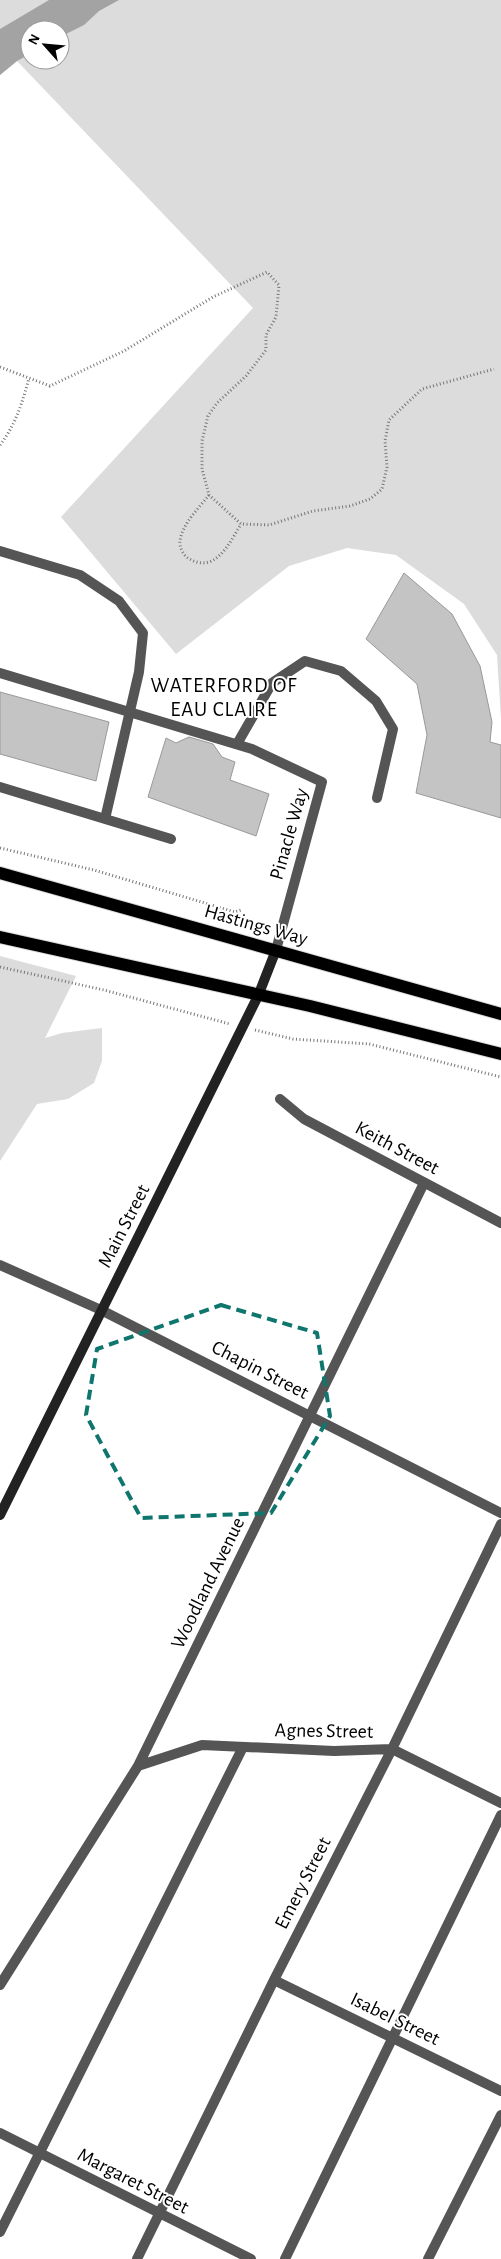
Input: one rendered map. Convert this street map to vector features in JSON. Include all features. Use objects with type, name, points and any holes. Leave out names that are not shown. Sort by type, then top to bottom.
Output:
[{"type":"main road","name":"Hastings Way","points":[[0,873],[501,1014]]},
{"type":"main road","points":[[0,938],[310,1006],[501,1054]]},
{"type":"street","points":[[0,551],[80,575],[119,601],[143,633],[139,672],[105,819]]},
{"type":"street","points":[[237,744],[272,683],[305,661],[341,670],[376,701],[393,729],[377,798]]},
{"type":"street","name":"Pinacle Way","points":[[0,673],[252,749],[322,782],[276,950]]},
{"type":"street","points":[[0,787],[171,839]]},
{"type":"street","name":"Main Street","points":[[0,1515],[258,996],[276,950]]},
{"type":"street","name":"Keith Street","points":[[280,1100],[304,1119],[501,1223]]},
{"type":"street","name":"Woodland Avenue","points":[[0,1985],[138,1766],[309,1414],[424,1183]]},
{"type":"street","name":"Chapin Street","points":[[0,1265],[102,1310],[501,1513]]},
{"type":"street","name":"Emery Street","points":[[137,2259],[274,1980],[392,1749],[501,1524]]},
{"type":"street","name":"Agnes Street","points":[[138,1766],[202,1745],[334,1752],[392,1749],[501,1803]]},
{"type":"street","points":[[0,2232],[243,1747]]},
{"type":"street","points":[[285,2259],[501,1815]]},
{"type":"street","name":"Isabel Street","points":[[274,1980],[501,2091]]},
{"type":"street","points":[[428,2259],[501,2115]]},
{"type":"street","name":"Margaret Street","points":[[0,2133],[251,2259]]},
{"type":"path","points":[[0,367],[50,386],[124,351],[213,297],[267,272],[279,285],[276,317],[266,335],[266,350],[246,376],[217,403],[208,416],[202,441],[202,470],[209,495],[241,524],[270,525],[313,511],[350,506],[370,499],[382,489],[387,467],[385,441],[389,420],[422,389],[494,369]]},
{"type":"path","points":[[0,445],[6,438],[23,399],[29,378]]},
{"type":"path","points":[[209,495],[184,528],[180,542],[184,556],[194,562],[210,563],[220,557],[241,524]]},
{"type":"path","points":[[0,848],[94,870],[235,912],[241,910]]},
{"type":"highlighted area","points":[[221,1305],[317,1333],[330,1416],[271,1513],[141,1518],[86,1415],[97,1349]]},
{"type":"shaded area","points":[[0,0],[501,0],[501,719],[497,655],[464,604],[396,555],[347,548],[289,566],[176,654],[61,517],[253,308],[26,70],[70,70],[70,20],[20,20],[20,64],[17,61],[0,75]]},
{"type":"shaded area","points":[[49,0],[119,0],[99,11],[84,25],[70,32],[70,20],[20,20],[20,59],[0,75],[0,29]]},
{"type":"shaded area","points":[[0,956],[76,976],[45,1038],[62,1033],[102,1028],[102,1061],[94,1083],[68,1099],[37,1104],[0,1161]]},
{"type":"building","points":[[404,573],[452,614],[480,666],[492,722],[490,742],[501,745],[501,818],[416,793],[427,735],[417,684],[366,639]]},
{"type":"building","points":[[0,692],[109,722],[96,781],[0,754]]},
{"type":"building","points":[[189,737],[213,744],[222,757],[235,762],[230,780],[269,794],[256,836],[148,797],[166,738],[176,743]]},
{"type":"district","name":"WATERFORD OF EAU CLAIRE","points":[[224,697]]}]
